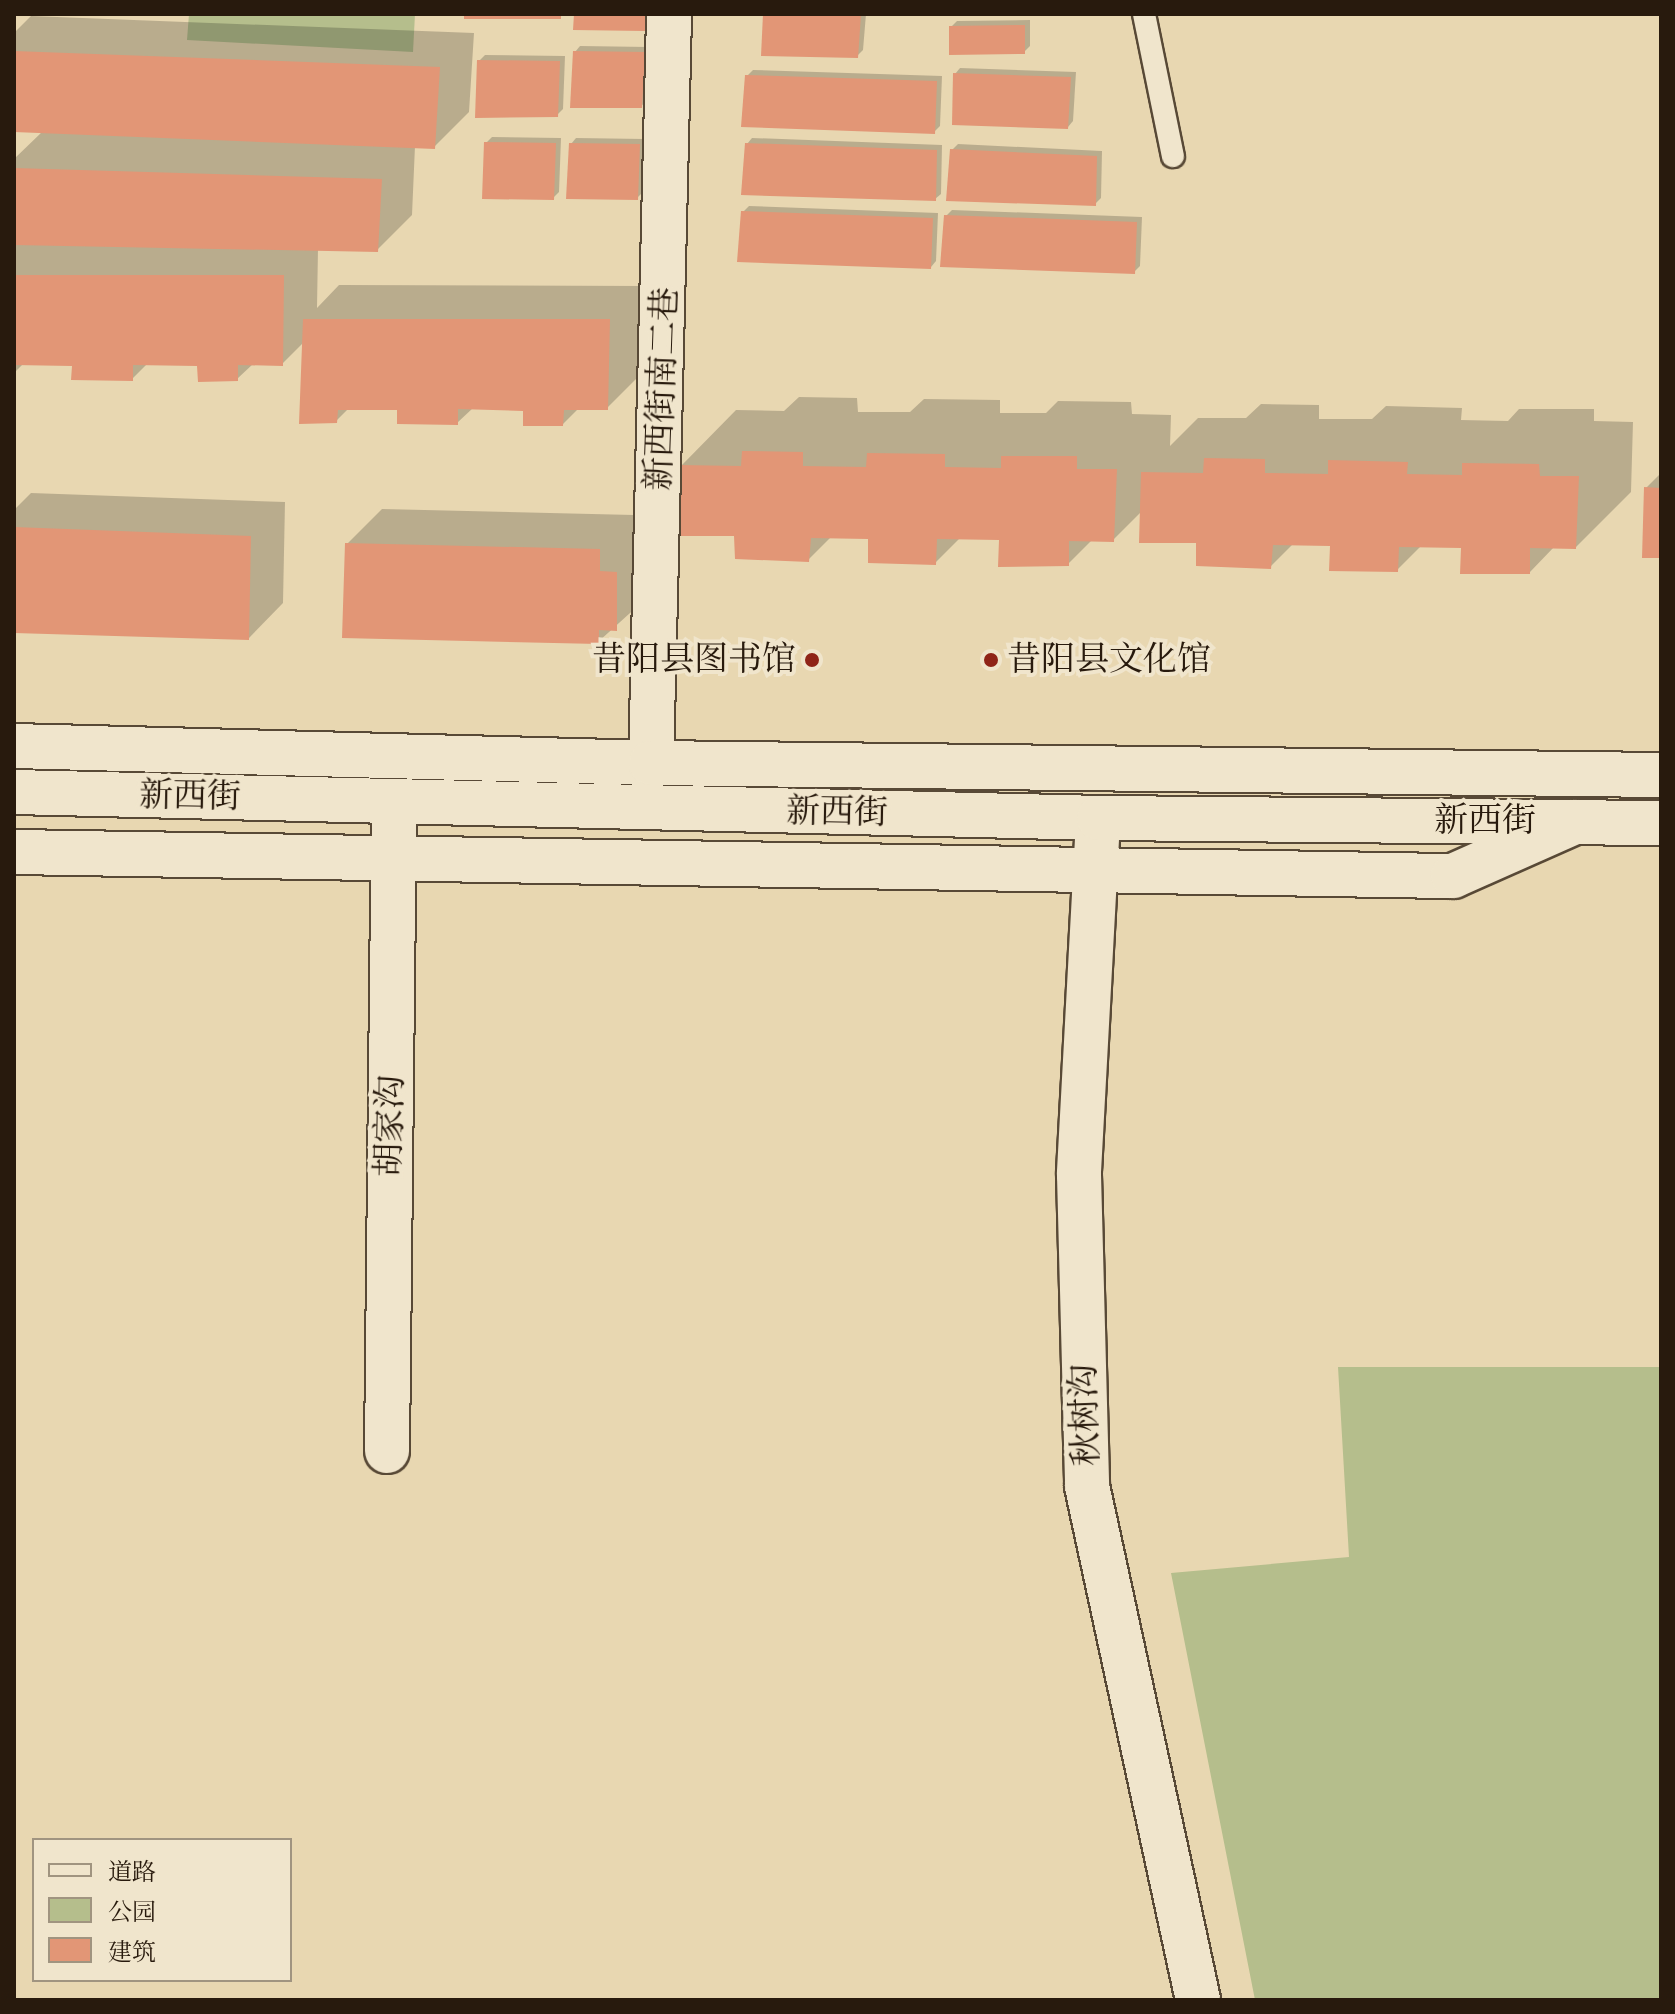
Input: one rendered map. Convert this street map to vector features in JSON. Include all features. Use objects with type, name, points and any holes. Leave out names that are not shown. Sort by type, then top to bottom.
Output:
[{"type":"street","name":"新西街南二巷","points":[[651,763],[669,14]]},
{"type":"street","name":"新西街","points":[[14,746],[651,763],[1661,775]]},
{"type":"street","name":"新西街","points":[[14,792],[1099,818],[1661,823]]},
{"type":"street","name":"胡家沟","points":[[387,1451],[394,801]]},
{"type":"street","name":"秋树沟","points":[[1099,818],[1079,1175],[1087,1486],[1198,2000]]},
{"type":"street","points":[[14,852],[1453,876],[1575,822]]},
{"type":"lane","points":[[1144,14],[1173,156]]},
{"type":"green space","points":[[189,14],[415,14],[413,52],[187,40]]},
{"type":"green space","points":[[1338,1367],[1661,1367],[1661,2000],[1255,2000],[1171,1573],[1349,1557]]},
{"type":"building","points":[[464,14],[561,14],[561,19],[464,19]]},
{"type":"building","points":[[574,14],[646,14],[645,31],[573,30]]},
{"type":"building","points":[[763,14],[861,14],[858,58],[761,56]]},
{"type":"building","points":[[1025,25],[1025,54],[949,55],[949,26]]},
{"type":"building","points":[[14,51],[440,67],[435,149],[14,132]]},
{"type":"building","points":[[573,51],[645,52],[642,108],[570,108]]},
{"type":"building","points":[[477,60],[560,61],[558,117],[475,118]]},
{"type":"building","points":[[953,73],[1071,77],[1068,129],[952,125]]},
{"type":"building","points":[[745,75],[937,81],[935,134],[741,127]]},
{"type":"building","points":[[484,142],[556,143],[554,200],[482,199]]},
{"type":"building","points":[[569,143],[640,144],[638,200],[566,199]]},
{"type":"building","points":[[745,143],[937,150],[936,201],[741,195]]},
{"type":"building","points":[[950,149],[1097,156],[1096,206],[946,201]]},
{"type":"building","points":[[14,168],[382,179],[378,252],[14,245]]},
{"type":"building","points":[[741,211],[933,218],[931,269],[737,262]]},
{"type":"building","points":[[944,215],[1137,222],[1135,274],[940,267]]},
{"type":"building","points":[[14,275],[284,275],[283,366],[238,365],[238,381],[198,382],[197,366],[133,365],[133,381],[71,380],[72,366],[14,365]]},
{"type":"building","points":[[303,319],[610,319],[608,410],[564,410],[563,426],[523,426],[523,411],[458,409],[458,425],[397,424],[397,410],[338,410],[337,423],[299,424]]},
{"type":"building","points":[[742,451],[803,452],[803,466],[866,467],[867,453],[945,454],[945,467],[1001,468],[1001,456],[1077,456],[1077,469],[1117,469],[1114,542],[1069,541],[1069,566],[998,567],[999,540],[937,539],[936,565],[868,563],[868,539],[811,538],[809,562],[735,559],[734,536],[677,536],[679,465],[741,466]]},
{"type":"building","points":[[1204,458],[1265,459],[1265,473],[1328,474],[1328,460],[1408,462],[1407,474],[1462,475],[1462,463],[1539,464],[1540,476],[1579,476],[1576,549],[1530,548],[1530,574],[1460,574],[1461,548],[1399,547],[1398,572],[1329,571],[1330,546],[1273,545],[1271,569],[1196,566],[1196,543],[1139,543],[1141,472],[1203,473]]},
{"type":"building","points":[[1644,487],[1661,488],[1661,558],[1642,558]]},
{"type":"building","points":[[14,527],[251,536],[249,640],[14,633]]},
{"type":"building","points":[[345,543],[600,549],[600,571],[617,572],[617,631],[599,630],[599,644],[342,638]]},
{"type":"place","name":"昔阳县图书馆","points":[[812,660]]},
{"type":"place","name":"昔阳县文化馆","points":[[991,660]]}]
